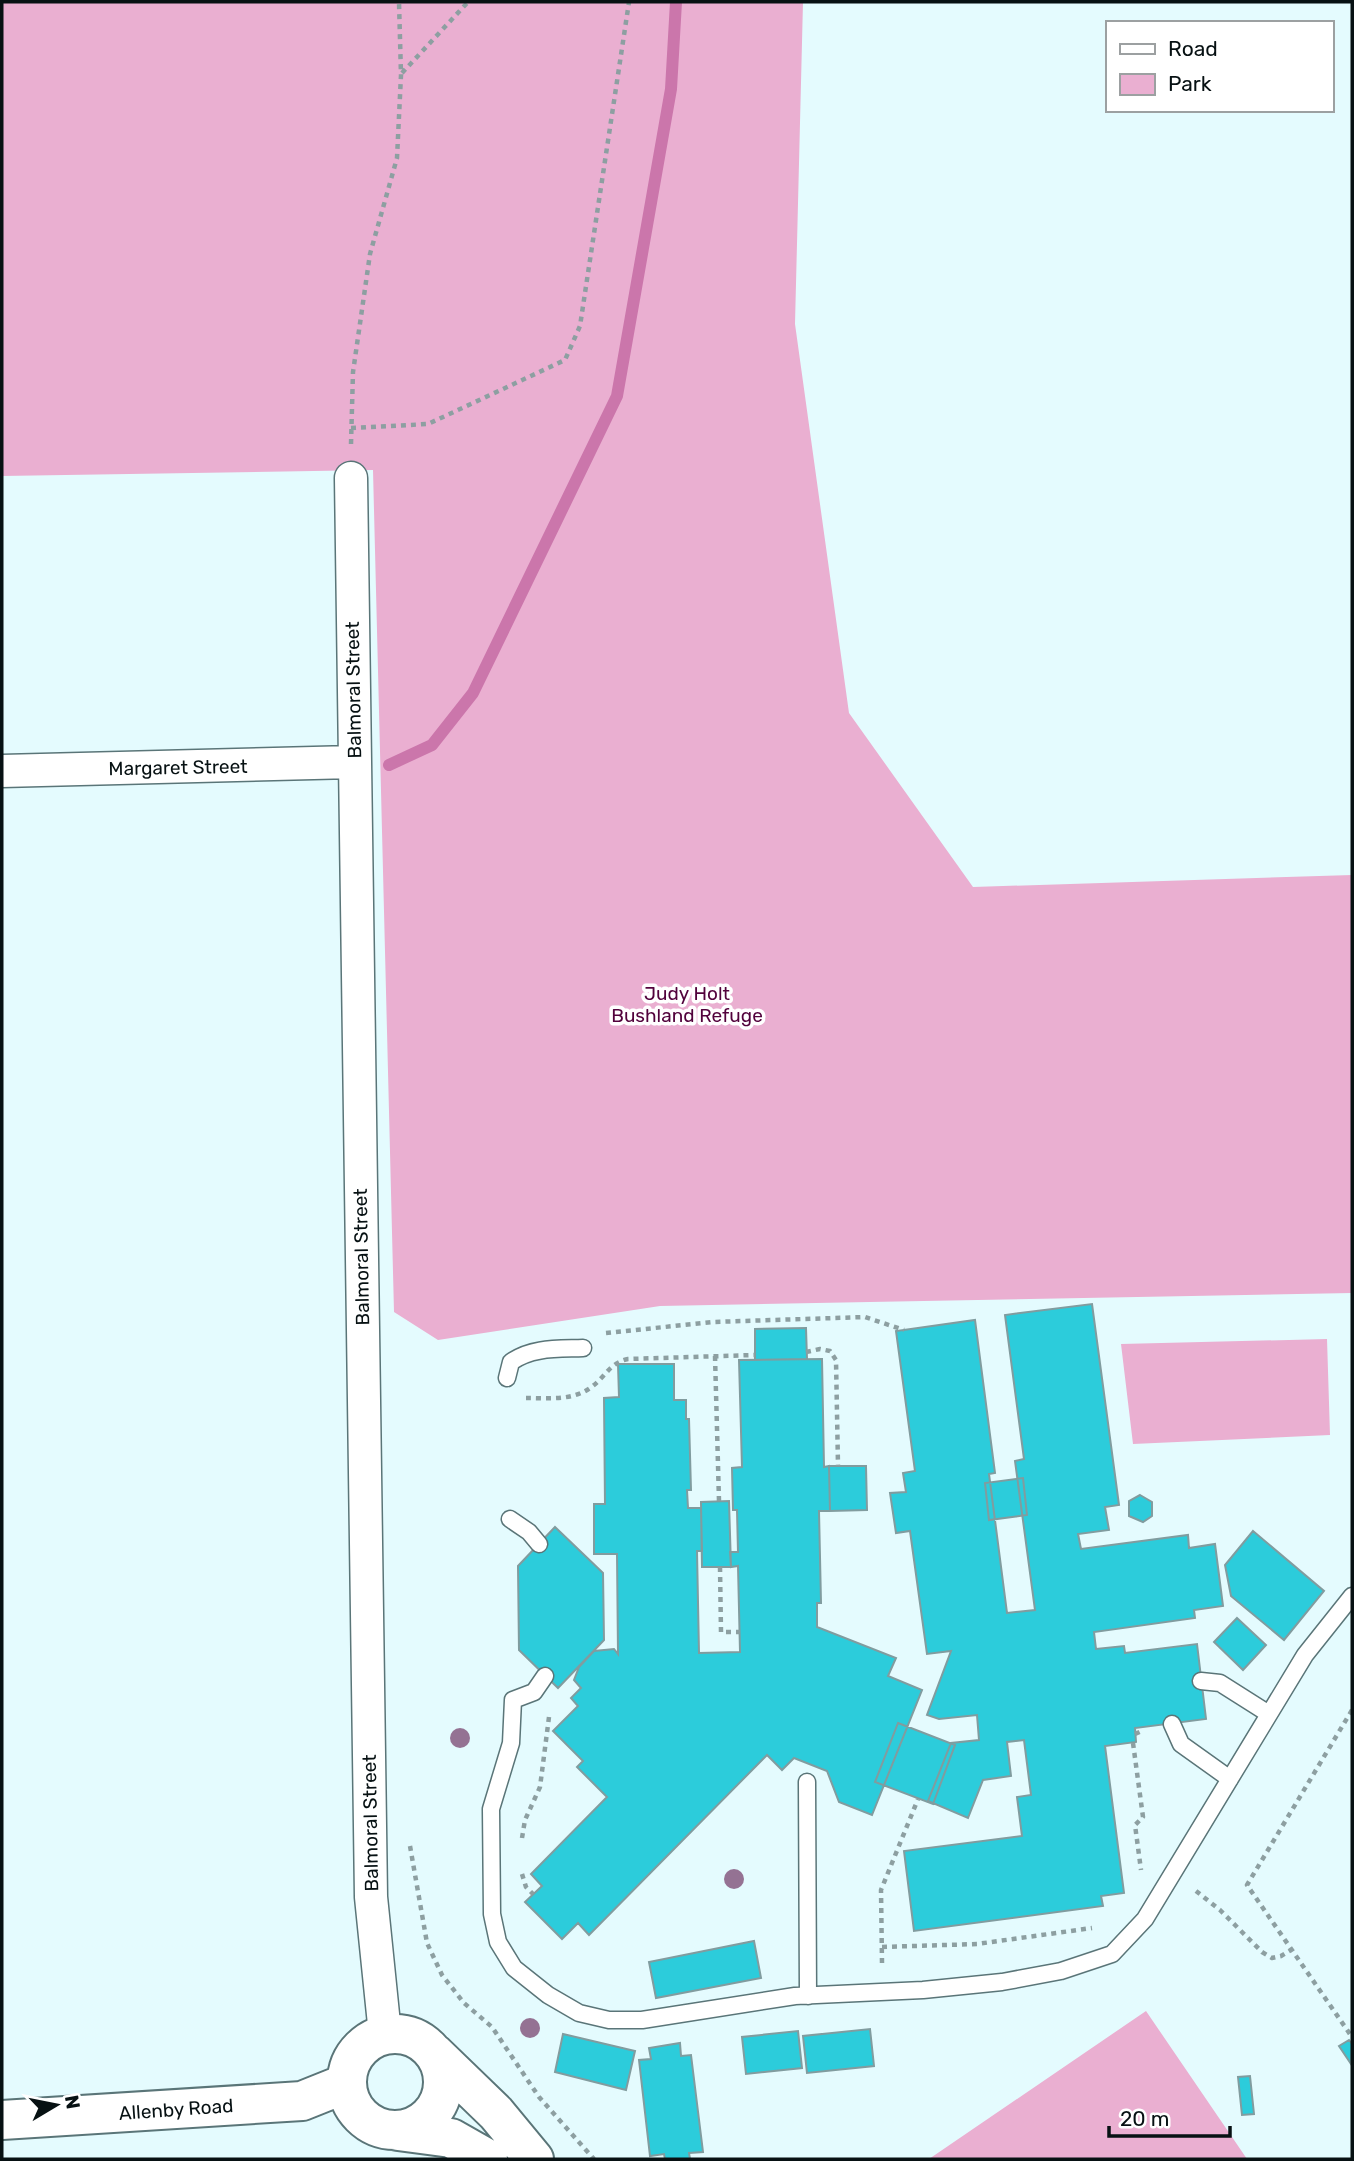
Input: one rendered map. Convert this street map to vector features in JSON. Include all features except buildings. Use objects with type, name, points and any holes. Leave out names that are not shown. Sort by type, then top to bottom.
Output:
[{"type":"main road","points":[[488,2159],[452,2138],[383,2129],[357,2112],[349,2099],[347,2083],[349,2067],[357,2052],[369,2041],[385,2034],[399,2033],[425,2043],[496,2113],[534,2159]]},
{"type":"main road","points":[[398,2131],[425,2120],[436,2109],[442,2096],[442,2066],[434,2053]]},
{"type":"main road","name":"Allenby Road","points":[[2,2120],[302,2101],[347,2083]]},
{"type":"street","name":"Balmoral Street","points":[[351,478],[371,1897],[385,2034]]},
{"type":"street","name":"Margaret Street","points":[[2,771],[353,762]]},
{"type":"lane","points":[[508,1378],[511,1362],[520,1355],[538,1350],[583,1348]]},
{"type":"lane","points":[[510,1519],[529,1532],[540,1544]]},
{"type":"lane","points":[[544,1678],[534,1692],[513,1700],[511,1743],[491,1809],[492,1914],[498,1942],[514,1968],[558,2002],[579,2013],[609,2020],[642,2020],[808,1996],[923,1990],[1002,1982],[1062,1971],[1112,1954],[1145,1919],[1305,1655],[1352,1596]]},
{"type":"lane","points":[[1201,1681],[1220,1682],[1269,1714]]},
{"type":"lane","points":[[1172,1724],[1181,1744],[1230,1779]]},
{"type":"lane","points":[[807,1782],[808,1996]]},
{"type":"path","points":[[351,478],[353,372],[370,254],[397,158],[401,75],[399,2]]},
{"type":"path","points":[[401,75],[468,2]]},
{"type":"path","points":[[351,428],[428,424],[565,360],[580,326],[629,2]]},
{"type":"path","points":[[583,1348],[586,1337],[625,1330],[713,1322],[865,1317],[904,1330]]},
{"type":"path","points":[[806,1352],[820,1349],[830,1351],[836,1360],[838,1466]]},
{"type":"path","points":[[521,1398],[576,1395],[589,1389],[617,1362],[628,1359],[755,1355]]},
{"type":"path","points":[[715,1356],[719,1501]]},
{"type":"path","points":[[720,1567],[721,1632],[740,1632]]},
{"type":"path","points":[[522,1841],[525,1820],[540,1787],[542,1773],[550,1706],[544,1678]]},
{"type":"path","points":[[1352,1710],[1247,1885],[1352,2036]]},
{"type":"path","points":[[1133,1743],[1143,1817],[1135,1825],[1142,1878]]},
{"type":"path","points":[[883,1992],[881,1890],[918,1799]]},
{"type":"path","points":[[409,1843],[427,1943],[442,1975],[464,2003],[492,2027],[538,2097],[594,2159]]},
{"type":"path","points":[[523,1866],[526,1886],[533,1894]]},
{"type":"path","points":[[1172,1874],[1220,1910],[1262,1952],[1272,1958],[1291,1950]]},
{"type":"path","points":[[882,1947],[977,1944],[1094,1928]]},
{"type":"green space","name":"Judy Holt Bushland Refuge","points":[[2,2],[803,2],[795,324],[849,713],[973,887],[1352,875],[1352,1293],[660,1306],[438,1340],[394,1312],[373,470],[2,476]]},
{"type":"green space","points":[[1327,1339],[1330,1435],[1133,1444],[1121,1344]]},
{"type":"green space","points":[[1146,2011],[1247,2159],[929,2159]]},
{"type":"waterway","points":[[389,765],[432,745],[473,693],[617,396],[671,89],[676,2]]}]
